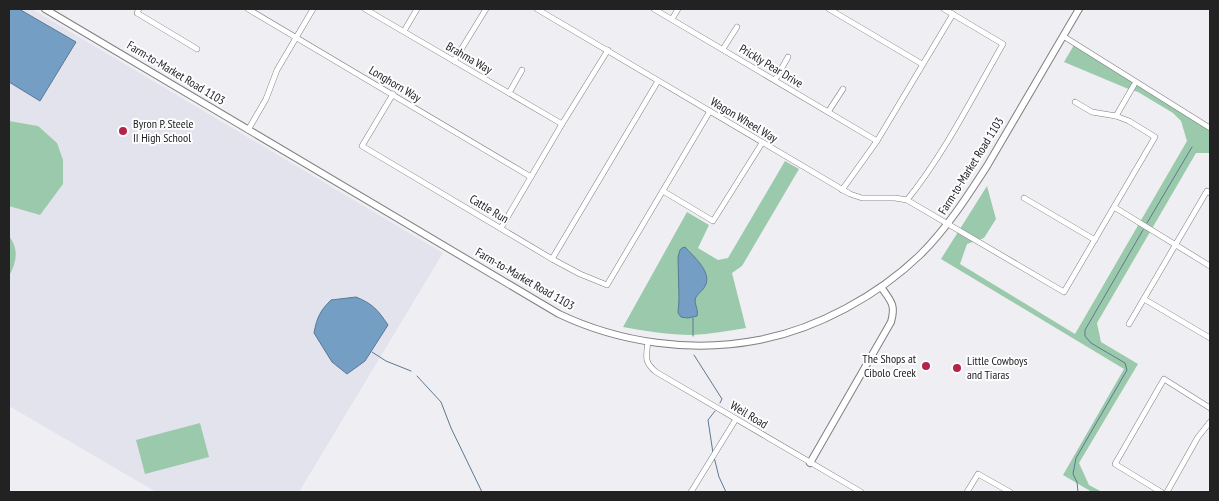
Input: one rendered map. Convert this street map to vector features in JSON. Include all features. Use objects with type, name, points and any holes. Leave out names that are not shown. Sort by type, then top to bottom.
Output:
[{"type":"main road","name":"Farm-to-Market Road 1103","points":[[45,9],[559,314],[614,334],[648,342],[704,345],[760,340],[790,332],[832,315],[881,287],[920,255],[948,224],[987,166],[1079,9]]},
{"type":"main road","points":[[810,463],[891,322],[894,311],[891,301],[881,287]]},
{"type":"street","name":"Longhorn Way","points":[[248,9],[532,177]]},
{"type":"street","points":[[248,130],[266,99],[277,70],[313,9]]},
{"type":"street","name":"Brahma Way","points":[[365,9],[562,124]]},
{"type":"street","points":[[404,31],[417,9]]},
{"type":"street","points":[[454,61],[486,9]]},
{"type":"street","name":"Wagon Wheel Way","points":[[537,9],[842,190],[862,198],[907,200],[1064,292],[1095,240]]},
{"type":"street","name":"Prickly Pear Drive","points":[[654,9],[877,140]]},
{"type":"street","points":[[672,19],[678,9]]},
{"type":"street","points":[[829,9],[922,64]]},
{"type":"street","points":[[907,200],[924,179],[940,153],[1003,44],[944,9]]},
{"type":"street","points":[[138,11],[197,49]]},
{"type":"street","points":[[842,190],[877,140],[953,14]]},
{"type":"street","points":[[723,50],[737,27]]},
{"type":"street","points":[[1063,36],[1210,128]]},
{"type":"street","points":[[501,228],[608,50]]},
{"type":"street","points":[[775,80],[788,57]]},
{"type":"street","points":[[509,93],[522,70]]},
{"type":"street","points":[[552,259],[658,81]]},
{"type":"street","points":[[1116,116],[1134,85]]},
{"type":"street","points":[[828,112],[843,89]]},
{"type":"street","name":"Cattle Run","points":[[393,94],[362,146],[552,259],[580,274],[607,285],[663,191]]},
{"type":"street","points":[[1024,198],[1095,240],[1155,136],[1129,121],[1116,116],[1092,112],[1075,102]]},
{"type":"street","points":[[710,111],[663,191],[713,221],[762,143]]},
{"type":"street","points":[[1129,324],[1175,244],[1209,192]]},
{"type":"street","points":[[1114,207],[1210,266]]},
{"type":"street","points":[[1144,299],[1210,338]]},
{"type":"street","name":"Weil Road","points":[[648,342],[647,361],[656,372],[861,492]]},
{"type":"street","points":[[1162,492],[1115,464],[1164,379],[1210,408]]},
{"type":"street","points":[[692,492],[736,419]]},
{"type":"street","points":[[1167,492],[1198,437],[1210,422]]},
{"type":"street","points":[[967,492],[978,474],[1010,492]]},
{"type":"shaded area","name":"Byron P. Steele II High School","points":[[9,9],[32,9],[443,253],[299,492],[156,492],[9,406]]},
{"type":"green space","points":[[1074,45],[1210,130],[1210,153],[1196,153],[1097,323],[1101,342],[1138,364],[1079,463],[1089,485],[1102,492],[1092,492],[1063,475],[1124,369],[941,259],[987,186],[996,219],[984,238],[967,244],[960,264],[1075,334],[1187,141],[1181,121],[1173,113],[1138,92],[1064,62]]},
{"type":"green space","points":[[9,121],[38,126],[57,143],[63,160],[63,184],[40,215],[9,206]]},
{"type":"green space","points":[[785,161],[799,169],[742,266],[732,273],[746,328],[692,335],[666,334],[623,327],[687,212],[709,225],[698,248],[718,260],[728,258]]},
{"type":"green space","points":[[9,236],[16,251],[16,256],[9,276],[10,257]]},
{"type":"green space","points":[[200,423],[209,457],[145,474],[136,440]]},
{"type":"water","points":[[9,9],[19,9],[76,42],[40,101],[9,82]]},
{"type":"water","points":[[685,247],[704,269],[707,279],[705,286],[695,299],[697,316],[688,318],[681,317],[678,313],[678,257],[680,250]]},
{"type":"water","points":[[356,297],[375,308],[388,325],[365,361],[347,374],[332,362],[314,333],[320,315],[331,300]]},
{"type":"waterway","points":[[1147,223],[1192,147]]},
{"type":"waterway","points":[[1078,492],[1077,482],[1073,474],[1076,458],[1127,370],[1125,363],[1091,343],[1085,336],[1085,330],[1143,230]]},
{"type":"waterway","points":[[693,318],[693,336]]},
{"type":"waterway","points":[[372,352],[386,361],[411,371]]},
{"type":"waterway","points":[[694,355],[722,399],[720,403]]},
{"type":"waterway","points":[[417,376],[441,402],[451,428],[482,492]]},
{"type":"waterway","points":[[713,453],[708,420],[715,411]]},
{"type":"waterway","points":[[714,457],[719,477],[726,492]]},
{"type":"place","name":"Byron P. Steele II High School","points":[[123,131]]},
{"type":"place","name":"The Shops at Cibolo Creek","points":[[926,366]]},
{"type":"place","name":"Little Cowboys and Tiaras","points":[[957,368]]}]
